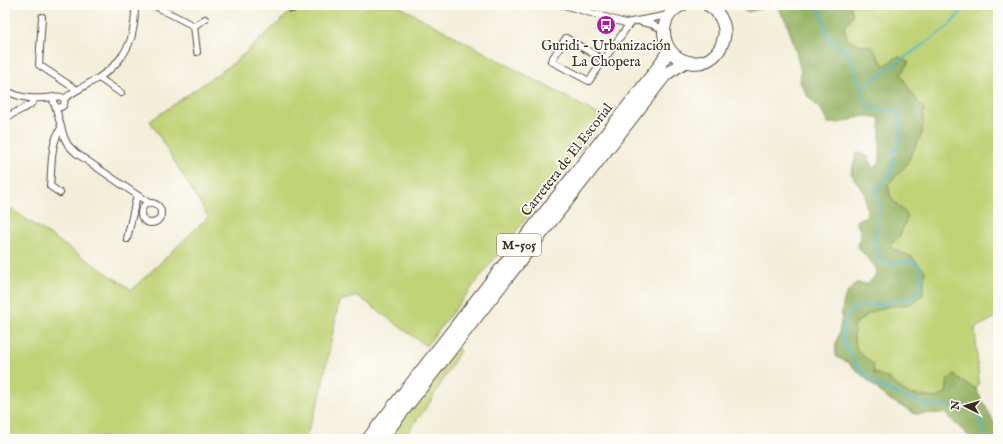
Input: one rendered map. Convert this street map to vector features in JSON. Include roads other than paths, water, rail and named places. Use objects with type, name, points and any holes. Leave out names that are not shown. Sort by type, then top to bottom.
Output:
[{"type":"highway","points":[[682,5],[670,14],[666,22],[664,30],[665,40],[669,50],[676,57],[685,62],[696,63],[706,61],[715,55],[722,46],[725,36],[723,10],[716,10],[708,5]]},
{"type":"highway","name":"Carretera de El Escorial","points":[[368,439],[658,69],[669,50]]},
{"type":"highway","name":"Carretera de El Escorial","points":[[381,439],[666,74],[685,62]]},
{"type":"street","points":[[135,5],[134,30],[130,43],[112,69],[61,100],[54,100],[54,105],[68,145],[76,153],[138,194],[148,203]]},
{"type":"street","points":[[154,5],[194,26]]},
{"type":"street","points":[[565,5],[630,23],[670,14]]},
{"type":"street","points":[[42,17],[39,65],[77,90]]},
{"type":"street","points":[[194,26],[205,19]]},
{"type":"street","points":[[637,21],[651,24],[664,30]]},
{"type":"street","points":[[604,60],[566,38],[551,61],[589,81],[604,60],[630,23]]},
{"type":"street","points":[[194,26],[197,52]]},
{"type":"street","points":[[99,78],[121,93]]},
{"type":"street","points":[[5,90],[24,98],[61,100]]},
{"type":"street","points":[[38,99],[60,108],[61,100]]},
{"type":"street","points":[[5,118],[30,105],[38,99]]},
{"type":"street","points":[[60,193],[50,186],[53,147],[61,126],[61,100]]},
{"type":"street","points":[[127,239],[138,194]]},
{"type":"waterway","points":[[816,5],[821,12],[829,40],[848,52],[867,108],[900,112],[900,140],[894,152],[892,172],[876,190],[880,209],[875,240],[879,260],[890,264],[910,261],[920,266],[922,284],[912,298],[885,304],[859,306],[851,310],[844,323],[843,341],[855,363],[873,383],[911,400],[932,406],[976,407],[986,439]]},
{"type":"waterway","points":[[861,88],[947,28],[967,5]]},
{"type":"place","name":"Guridi - Urbanización La Chopera","points":[[606,25]]}]
